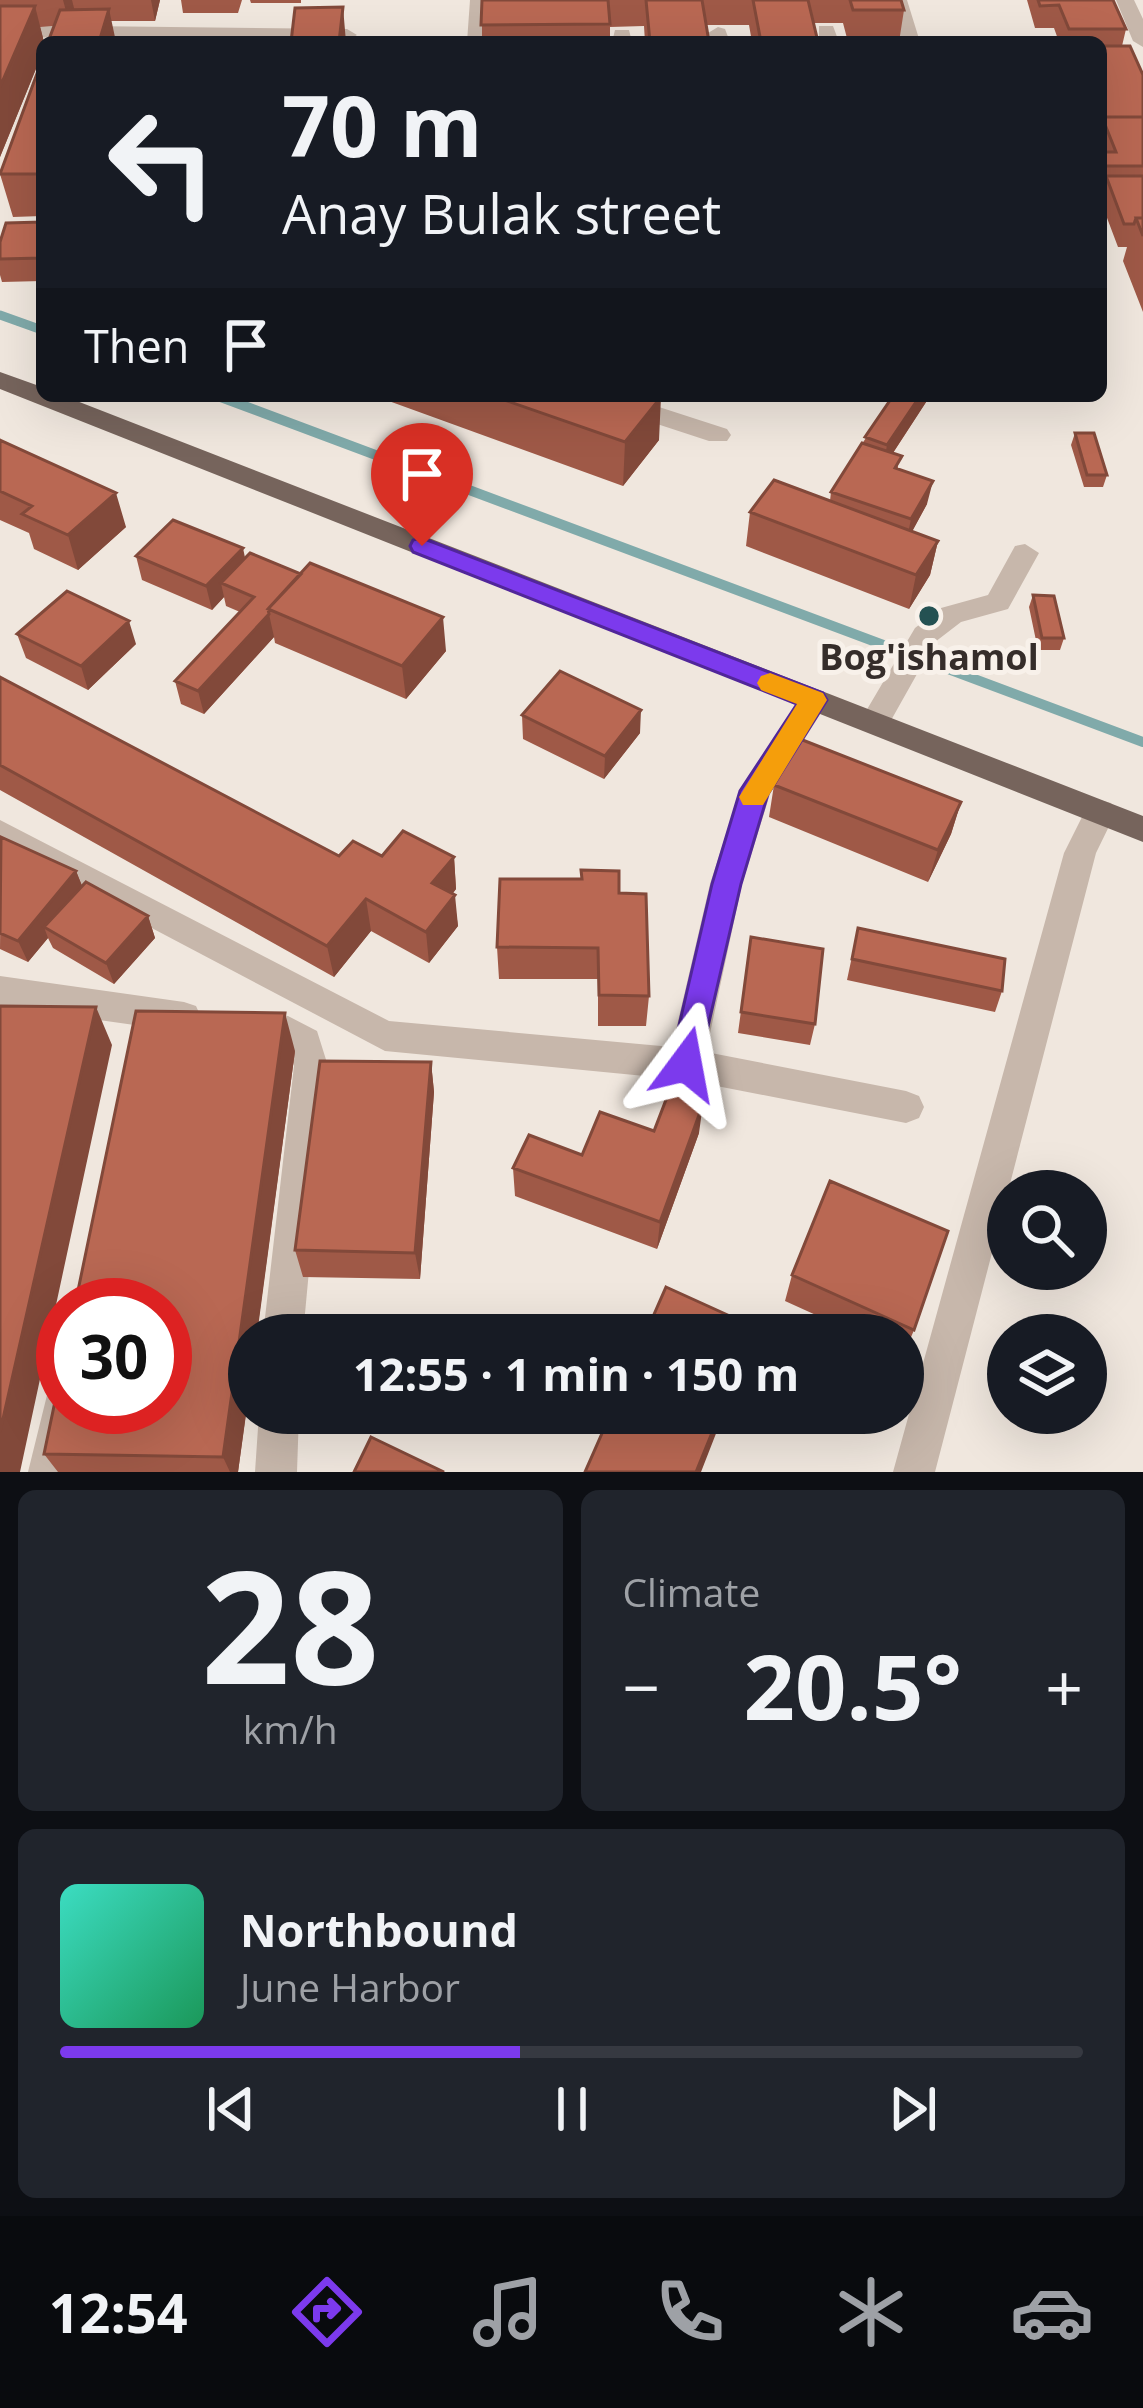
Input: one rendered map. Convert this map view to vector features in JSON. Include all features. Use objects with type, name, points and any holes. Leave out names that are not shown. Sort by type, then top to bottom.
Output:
[{"type":"main road","points":[[0,380],[36,394]]},
{"type":"main road","points":[[56,402],[1143,829]]},
{"type":"street","points":[[477,36],[479,0]]},
{"type":"street","points":[[898,0],[908,36]]},
{"type":"street","points":[[1124,0],[1143,41]]},
{"type":"street","points":[[281,36],[308,29],[346,35]]},
{"type":"street","points":[[0,31],[107,36]]},
{"type":"street","points":[[617,402],[718,435]]},
{"type":"street","points":[[874,723],[925,635],[951,615],[998,602],[1025,553]]},
{"type":"street","points":[[686,1064],[726,884],[754,791],[814,700]]},
{"type":"street","points":[[914,1472],[1080,853],[1100,812]]},
{"type":"street","points":[[0,832],[385,1036],[686,1064],[905,1107]]},
{"type":"street","points":[[0,991],[288,1031],[305,1042],[311,1066],[285,1314]]},
{"type":"street","points":[[130,1056],[138,1010]]},
{"type":"street","points":[[50,1472],[57,1434]]},
{"type":"street","points":[[277,1472],[278,1434]]},
{"type":"building","points":[[482,0],[608,0],[610,24],[481,25]]},
{"type":"building","points":[[646,0],[702,0],[708,36],[649,36]]},
{"type":"building","points":[[753,0],[808,0],[817,36],[760,36]]},
{"type":"building","points":[[850,0],[901,0],[904,10],[853,10]]},
{"type":"building","points":[[1038,0],[1113,0],[1126,29],[1069,29],[1059,5],[1040,6]]},
{"type":"building","points":[[0,6],[35,6],[0,87]]},
{"type":"building","points":[[343,7],[340,36],[292,36],[295,8]]},
{"type":"building","points":[[109,9],[101,36],[50,36],[60,10]]},
{"type":"building","points":[[1107,46],[1130,46],[1143,75],[1143,117],[1107,117]]},
{"type":"building","points":[[36,76],[36,174],[0,174]]},
{"type":"building","points":[[1107,117],[1143,117],[1143,166],[1107,166],[1107,152],[1116,152]]},
{"type":"building","points":[[1107,176],[1143,176],[1143,218],[1124,224]]},
{"type":"building","points":[[36,222],[36,258],[0,259],[6,223]]},
{"type":"building","points":[[510,402],[657,402],[625,442]]},
{"type":"building","points":[[889,402],[916,402],[887,445],[865,437]]},
{"type":"building","points":[[1075,433],[1094,433],[1107,475],[1087,475]]},
{"type":"building","points":[[0,440],[116,493],[68,535],[22,514],[32,506],[0,491]]},
{"type":"building","points":[[862,443],[902,456],[895,468],[933,481],[911,519],[831,492]]},
{"type":"building","points":[[774,480],[938,541],[916,575],[750,512]]},
{"type":"building","points":[[173,520],[243,548],[206,586],[136,556]]},
{"type":"building","points":[[250,553],[301,574],[198,691],[175,681],[254,597],[221,583]]},
{"type":"building","points":[[310,563],[443,617],[402,666],[268,609]]},
{"type":"building","points":[[67,591],[129,621],[81,666],[17,634]]},
{"type":"building","points":[[1033,595],[1054,596],[1064,638],[1042,638]]},
{"type":"building","points":[[560,671],[641,710],[605,756],[522,715]]},
{"type":"building","points":[[0,677],[339,856],[353,841],[382,856],[403,831],[454,857],[432,883],[455,895],[426,932],[366,899],[327,946],[0,765]]},
{"type":"building","points":[[800,739],[961,802],[938,850],[774,785]]},
{"type":"building","points":[[1,837],[76,871],[18,941],[0,933]]},
{"type":"building","points":[[581,870],[619,871],[619,893],[646,894],[649,996],[599,995],[598,948],[497,947],[500,879],[582,879]]},
{"type":"building","points":[[86,882],[148,916],[106,963],[44,927]]},
{"type":"building","points":[[858,928],[1005,959],[1002,991],[852,959]]},
{"type":"building","points":[[751,937],[823,949],[815,1024],[741,1012]]},
{"type":"building","points":[[0,1006],[96,1007],[0,1432]]},
{"type":"building","points":[[136,1011],[285,1013],[243,1314],[228,1314],[228,1421],[223,1457],[44,1454],[48,1434],[192,1434],[192,1278],[81,1278]]},
{"type":"building","points":[[320,1061],[431,1062],[415,1253],[295,1250]]},
{"type":"building","points":[[669,1092],[703,1104],[660,1222],[513,1168],[529,1135],[582,1155],[600,1112],[654,1131]]},
{"type":"building","points":[[830,1181],[948,1231],[919,1314],[879,1314],[792,1275]]},
{"type":"building","points":[[666,1287],[725,1314],[654,1314]]},
{"type":"building","points":[[602,1434],[711,1434],[696,1472],[585,1472]]},
{"type":"building","points":[[371,1437],[444,1472],[354,1472]]},
{"type":"waterway","points":[[0,315],[36,328]]},
{"type":"waterway","points":[[234,402],[1143,742]]},
{"type":"slow traffic","points":[[753,797],[814,700],[770,683]]},
{"type":"place","name":"Bog'ishamol","points":[[929,616]]},
{"type":"route","points":[[422,546],[814,700],[754,791],[726,884],[686,1064]]}]
